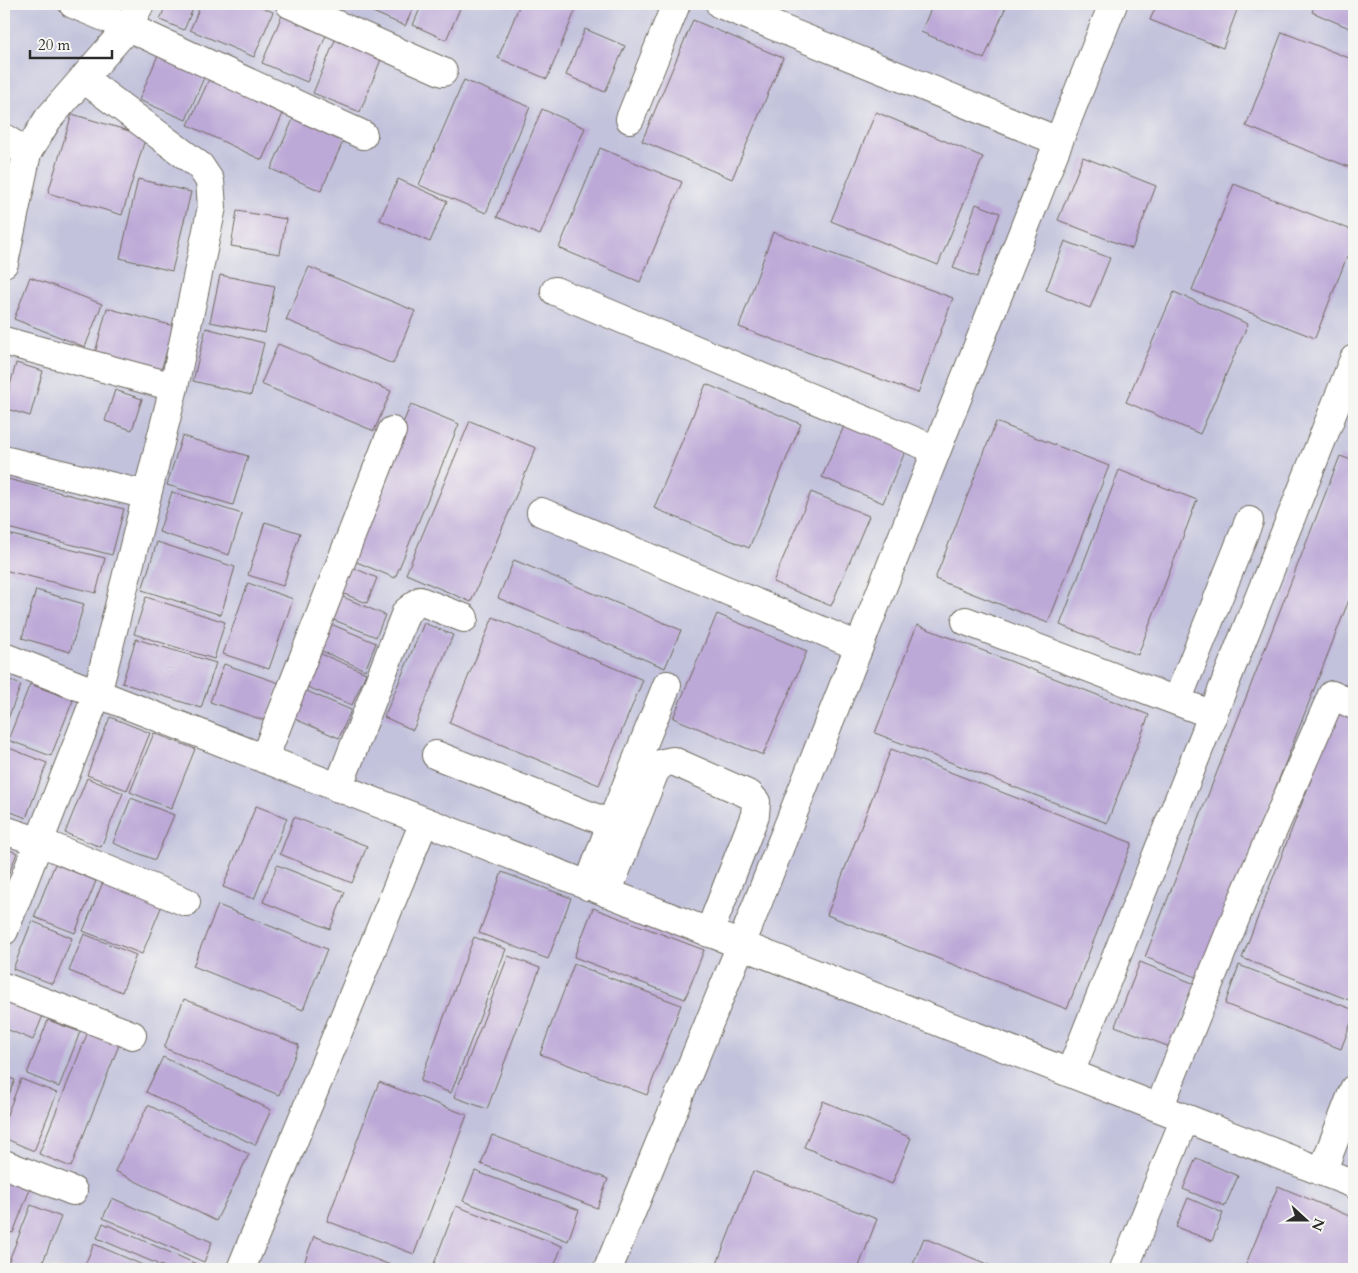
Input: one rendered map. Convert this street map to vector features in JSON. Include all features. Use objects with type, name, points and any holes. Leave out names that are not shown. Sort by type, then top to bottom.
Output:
[{"type":"street","points":[[73,4],[134,15],[363,135]]},
{"type":"street","points":[[290,4],[443,72]]},
{"type":"street","points":[[630,120],[676,4]]},
{"type":"street","points":[[720,4],[1058,141]]},
{"type":"street","points":[[608,1269],[741,945],[1113,4]]},
{"type":"street","points":[[4,263],[27,153],[48,119],[84,79],[134,15]]},
{"type":"street","points":[[4,931],[97,694],[174,387],[212,207],[210,182],[200,166],[84,79]]},
{"type":"street","points":[[4,138],[27,153]]},
{"type":"street","points":[[555,291],[936,450]]},
{"type":"street","points":[[4,341],[174,387]]},
{"type":"street","points":[[1070,1073],[1354,359]]},
{"type":"street","points":[[264,759],[392,431]]},
{"type":"street","points":[[4,460],[147,495]]},
{"type":"street","points":[[541,512],[858,646]]},
{"type":"street","points":[[1176,701],[1249,521]]},
{"type":"street","points":[[338,788],[406,612],[420,601],[464,618]]},
{"type":"street","points":[[966,620],[1213,715]]},
{"type":"street","points":[[4,657],[1354,1184]]},
{"type":"street","points":[[598,889],[611,824],[667,685]]},
{"type":"street","points":[[1160,1108],[1243,899],[1332,695],[1354,705]]},
{"type":"street","points":[[436,755],[611,824]]},
{"type":"street","points":[[598,889],[655,771],[663,763],[673,761],[750,795],[756,802],[754,815],[709,933]]},
{"type":"street","points":[[241,1269],[424,822]]},
{"type":"street","points":[[4,830],[40,842],[186,902]]},
{"type":"street","points":[[4,987],[132,1035]]},
{"type":"street","points":[[1322,1172],[1354,1089]]},
{"type":"street","points":[[1124,1269],[1185,1118]]},
{"type":"street","points":[[4,1164],[72,1191]]},
{"type":"shaded area","points":[[4,4],[1354,4],[1354,1269],[4,1269]]},
{"type":"building","points":[[166,4],[195,4],[184,30],[160,20]]},
{"type":"building","points":[[201,4],[254,4],[273,12],[254,57],[190,30]]},
{"type":"building","points":[[358,4],[415,4],[405,26]]},
{"type":"building","points":[[422,4],[462,4],[446,40],[413,25]]},
{"type":"building","points":[[520,4],[578,4],[547,79],[498,58]]},
{"type":"building","points":[[933,4],[1007,4],[984,59],[921,32]]},
{"type":"building","points":[[1157,4],[1220,4],[1237,10],[1223,48],[1150,20]]},
{"type":"building","points":[[1315,4],[1354,4],[1354,30],[1312,12]]},
{"type":"building","points":[[282,15],[327,33],[307,82],[262,63]]},
{"type":"building","points":[[693,20],[783,58],[732,179],[642,141]]},
{"type":"building","points":[[585,29],[625,46],[605,92],[566,75]]},
{"type":"building","points":[[1282,32],[1354,60],[1354,169],[1246,126]]},
{"type":"building","points":[[336,38],[382,57],[360,112],[313,93]]},
{"type":"building","points":[[158,55],[205,75],[186,120],[139,100]]},
{"type":"building","points":[[212,73],[286,107],[262,160],[188,125]]},
{"type":"building","points":[[464,80],[530,107],[486,213],[419,185]]},
{"type":"building","points":[[542,109],[585,128],[540,235],[497,217]]},
{"type":"building","points":[[876,112],[983,157],[938,265],[831,221]]},
{"type":"building","points":[[72,114],[146,136],[122,215],[48,193]]},
{"type":"building","points":[[295,115],[345,137],[321,191],[271,169]]},
{"type":"building","points":[[4,148],[14,155],[4,171]]},
{"type":"building","points":[[600,148],[682,182],[640,282],[559,248]]},
{"type":"building","points":[[1083,157],[1156,186],[1132,249],[1058,220]]},
{"type":"building","points":[[138,179],[191,192],[172,271],[120,258]]},
{"type":"building","points":[[398,179],[447,201],[430,242],[380,220]]},
{"type":"building","points":[[1234,184],[1354,231],[1354,239],[1315,338],[1192,290]]},
{"type":"building","points":[[976,204],[1000,213],[977,277],[953,268]]},
{"type":"building","points":[[237,211],[286,219],[280,254],[231,246]]},
{"type":"building","points":[[773,232],[953,298],[918,393],[739,327]]},
{"type":"building","points":[[1065,241],[1110,258],[1090,308],[1046,290]]},
{"type":"building","points":[[309,267],[415,311],[393,364],[286,320]]},
{"type":"building","points":[[220,275],[275,286],[265,333],[210,322]]},
{"type":"building","points":[[30,277],[102,304],[85,347],[14,319]]},
{"type":"building","points":[[1174,292],[1248,324],[1200,434],[1126,402]]},
{"type":"building","points":[[107,308],[174,326],[160,374],[94,357]]},
{"type":"building","points":[[206,328],[264,343],[251,395],[193,381]]},
{"type":"building","points":[[278,344],[391,391],[374,431],[261,384]]},
{"type":"building","points":[[16,363],[43,371],[30,416],[4,408]]},
{"type":"building","points":[[706,384],[801,424],[749,548],[654,508]]},
{"type":"building","points":[[115,390],[142,399],[132,430],[105,421]]},
{"type":"building","points":[[411,404],[459,424],[395,578],[347,558]]},
{"type":"building","points":[[847,419],[908,445],[883,503],[822,477]]},
{"type":"building","points":[[470,421],[536,448],[471,602],[406,574]]},
{"type":"building","points":[[996,422],[1109,466],[1048,623],[935,579]]},
{"type":"building","points":[[182,436],[248,456],[233,505],[167,485]]},
{"type":"building","points":[[1340,456],[1354,461],[1354,587],[1201,979],[1145,957]]},
{"type":"building","points":[[1119,470],[1197,500],[1138,655],[1060,625]]},
{"type":"building","points":[[4,478],[124,509],[112,555],[4,527]]},
{"type":"building","points":[[172,492],[242,514],[229,555],[159,532]]},
{"type":"building","points":[[811,492],[869,516],[831,606],[773,582]]},
{"type":"building","points":[[265,522],[300,533],[283,586],[248,575]]},
{"type":"building","points":[[4,533],[105,558],[96,593],[4,570]]},
{"type":"building","points":[[157,542],[235,567],[221,615],[142,590]]},
{"type":"building","points":[[514,560],[681,630],[665,668],[498,598]]},
{"type":"building","points":[[345,564],[377,578],[367,603],[334,590]]},
{"type":"building","points":[[248,583],[293,599],[269,669],[223,654]]},
{"type":"building","points":[[36,590],[84,604],[70,652],[22,638]]},
{"type":"building","points":[[334,593],[385,615],[376,637],[324,616]]},
{"type":"building","points":[[146,597],[225,622],[214,659],[134,634]]},
{"type":"building","points":[[717,614],[807,651],[763,755],[673,718]]},
{"type":"building","points":[[493,617],[643,680],[599,785],[449,723]]},
{"type":"building","points":[[326,622],[376,643],[365,670],[315,648]]},
{"type":"building","points":[[424,623],[453,635],[413,730],[384,717]]},
{"type":"building","points":[[917,625],[1149,715],[1107,823],[875,733]]},
{"type":"building","points":[[136,639],[216,663],[201,708],[122,683]]},
{"type":"building","points":[[319,653],[366,673],[352,705],[305,686]]},
{"type":"building","points":[[224,664],[279,683],[266,721],[210,702]]},
{"type":"building","points":[[4,678],[21,685],[4,729]]},
{"type":"building","points":[[30,684],[73,700],[51,756],[8,740]]},
{"type":"building","points":[[302,689],[351,710],[339,738],[290,717]]},
{"type":"building","points":[[1338,710],[1354,716],[1354,1002],[1242,958]]},
{"type":"building","points":[[110,717],[150,733],[127,790],[87,775]]},
{"type":"building","points":[[154,733],[195,749],[171,809],[130,792]]},
{"type":"building","points":[[4,746],[47,763],[26,818],[4,809]]},
{"type":"building","points":[[891,749],[1132,843],[1067,1009],[827,915]]},
{"type":"building","points":[[87,778],[123,793],[101,847],[65,833]]},
{"type":"building","points":[[131,798],[174,815],[155,860],[113,843]]},
{"type":"building","points":[[256,806],[287,818],[254,899],[223,887]]},
{"type":"building","points":[[294,817],[367,846],[352,883],[280,854]]},
{"type":"building","points":[[4,848],[17,853],[4,885]]},
{"type":"building","points":[[55,864],[96,881],[75,933],[34,917]]},
{"type":"building","points":[[277,865],[345,892],[330,929],[263,902]]},
{"type":"building","points":[[502,872],[571,898],[548,959],[479,933]]},
{"type":"building","points":[[103,882],[162,905],[142,954],[83,931]]},
{"type":"building","points":[[218,905],[327,949],[303,1010],[193,966]]},
{"type":"building","points":[[593,908],[704,950],[685,999],[574,957]]},
{"type":"building","points":[[32,921],[72,938],[53,984],[13,969]]},
{"type":"building","points":[[84,934],[136,955],[122,992],[69,971]]},
{"type":"building","points":[[474,937],[506,949],[451,1093],[420,1081]]},
{"type":"building","points":[[508,956],[540,968],[487,1109],[454,1097]]},
{"type":"building","points":[[1140,962],[1195,984],[1170,1047],[1115,1026]]},
{"type":"building","points":[[574,964],[681,1005],[647,1095],[540,1054]]},
{"type":"building","points":[[1239,965],[1354,1010],[1354,1015],[1341,1049],[1225,1004]]},
{"type":"building","points":[[4,996],[44,1013],[33,1040],[4,1028]]},
{"type":"building","points":[[184,999],[299,1045],[279,1095],[164,1048]]},
{"type":"building","points":[[48,1020],[80,1032],[59,1087],[27,1074]]},
{"type":"building","points":[[88,1032],[119,1045],[71,1167],[39,1154]]},
{"type":"building","points":[[163,1057],[271,1110],[255,1145],[146,1092]]},
{"type":"building","points":[[4,1076],[15,1080],[4,1107]]},
{"type":"building","points":[[21,1079],[57,1093],[34,1151],[4,1138],[4,1122]]},
{"type":"building","points":[[379,1082],[467,1115],[414,1254],[327,1221]]},
{"type":"building","points":[[823,1101],[911,1138],[892,1184],[804,1147]]},
{"type":"building","points":[[148,1105],[249,1154],[216,1221],[115,1171]]},
{"type":"building","points":[[492,1135],[608,1179],[597,1208],[481,1164]]},
{"type":"building","points":[[1196,1158],[1238,1176],[1225,1206],[1183,1189]]},
{"type":"building","points":[[475,1171],[579,1210],[568,1241],[463,1201]]},
{"type":"building","points":[[753,1171],[877,1219],[858,1269],[715,1269]]},
{"type":"building","points":[[4,1179],[30,1189],[13,1233],[4,1230]]},
{"type":"building","points":[[1278,1186],[1354,1218],[1354,1269],[1244,1269]]},
{"type":"building","points":[[112,1198],[212,1242],[204,1262],[103,1218]]},
{"type":"building","points":[[1188,1198],[1223,1213],[1212,1241],[1176,1227]]},
{"type":"building","points":[[31,1205],[61,1217],[40,1269],[24,1269],[8,1263]]},
{"type":"building","points":[[456,1206],[562,1246],[553,1269],[432,1269]]},
{"type":"building","points":[[103,1223],[201,1266],[200,1269],[169,1269],[97,1238]]},
{"type":"building","points":[[314,1236],[401,1269],[302,1269]]},
{"type":"building","points":[[4,1238],[8,1239],[4,1250]]},
{"type":"building","points":[[924,1238],[999,1269],[911,1269]]},
{"type":"building","points":[[94,1244],[152,1269],[83,1269]]}]
